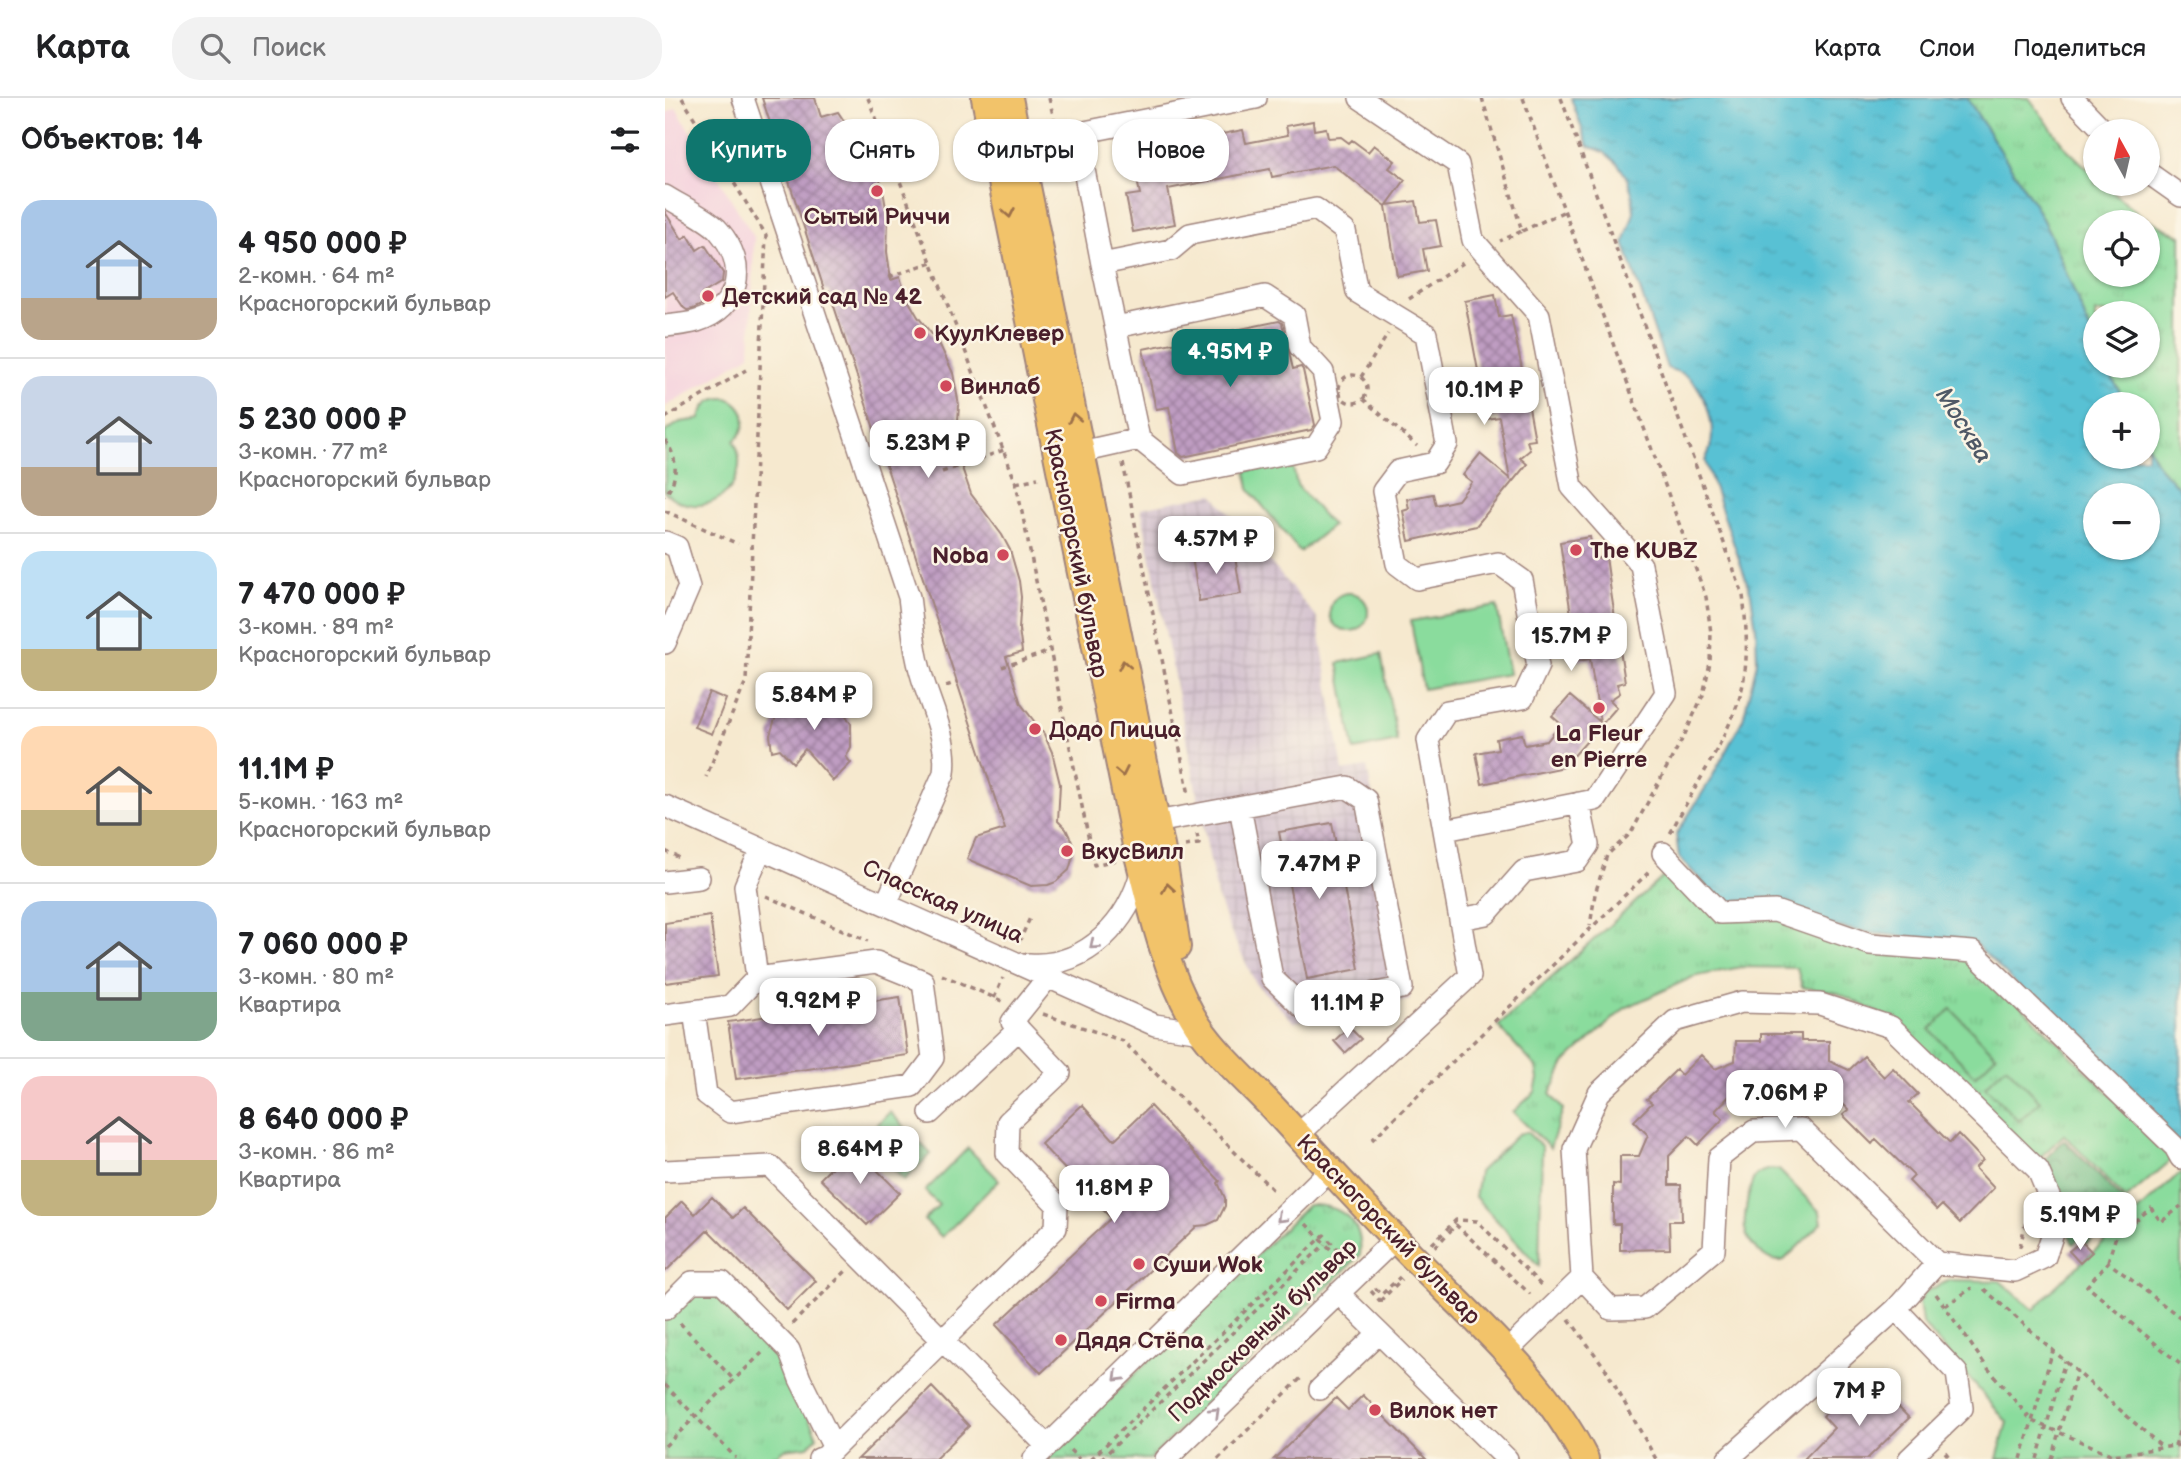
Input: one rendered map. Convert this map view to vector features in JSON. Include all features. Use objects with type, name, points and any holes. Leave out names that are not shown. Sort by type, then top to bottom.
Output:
[{"type":"main road","name":"Красногорский бульвар","points":[[985,98],[1142,869],[1160,941],[1186,1004],[1202,1032],[1539,1389],[1585,1459]]},
{"type":"main road","name":"Красногорский бульвар","points":[[1009,98],[1013,119]]},
{"type":"main road","name":"Красногорский бульвар","points":[[1026,182],[1156,822],[1186,1004]]},
{"type":"street","points":[[743,98],[909,597],[918,663],[944,742],[944,773],[885,904]]},
{"type":"street","points":[[1098,129],[1256,98]]},
{"type":"street","points":[[1360,98],[1458,164],[1473,240],[1538,315],[1572,486],[1641,565],[1666,693],[1595,800],[1445,830]]},
{"type":"street","points":[[2072,98],[2092,119]]},
{"type":"street","points":[[2160,181],[2181,196]]},
{"type":"street","points":[[1080,182],[1116,327],[1129,441]]},
{"type":"street","points":[[665,196],[719,230],[734,255],[737,278],[735,291],[726,304],[712,314],[697,322],[665,326]]},
{"type":"street","points":[[1102,264],[1171,250],[1190,234],[1316,209],[1346,231],[1357,292],[1426,334],[1447,444],[1435,463],[1398,471],[1383,491],[1397,564],[1417,579],[1498,563],[1522,580],[1538,666],[1523,698],[1447,711],[1428,740],[1470,976],[1298,1135]]},
{"type":"street","points":[[1081,452],[1129,441],[1183,474],[1316,447],[1333,421],[1323,372],[1300,347],[1294,315],[1265,296],[1116,327]]},
{"type":"street","points":[[665,542],[677,547],[689,587],[665,643]]},
{"type":"street","points":[[1156,822],[1347,786],[1366,800],[1402,988],[1302,1007],[1272,978],[1240,807]]},
{"type":"street","points":[[1460,919],[1486,914],[1524,870],[1577,861],[1588,845],[1579,803]]},
{"type":"street","name":"Спасская улица","points":[[665,806],[885,904],[1013,968],[1049,976],[1155,1026],[1202,1032]]},
{"type":"street","points":[[757,978],[745,886],[761,849]]},
{"type":"street","points":[[1663,853],[1720,913],[1776,911],[1870,944],[1973,951],[2175,1147],[2181,1158]]},
{"type":"street","points":[[1013,968],[1065,962],[1089,951],[1129,908],[1142,869]]},
{"type":"street","points":[[665,882],[694,870]]},
{"type":"street","points":[[665,1015],[730,1006],[757,978],[876,962],[923,981],[933,1058],[912,1086],[730,1112],[706,1094],[694,1011]]},
{"type":"street","points":[[672,1315],[692,1282],[722,1282],[773,1342],[789,1350],[826,1454],[1056,1228],[1056,1205],[1007,1153],[1008,1122],[1060,1073],[1012,1022],[1049,976]]},
{"type":"street","points":[[1742,1002],[1820,1004],[1891,1027],[2038,1170],[2058,1218],[2045,1257],[2015,1271],[1931,1270],[1801,1129],[1754,1131],[1719,1158],[1714,1250],[1645,1308],[1611,1308],[1581,1278],[1574,1149],[1599,1093],[1675,1021],[1742,1002]]},
{"type":"street","points":[[930,1113],[1019,1029]]},
{"type":"street","points":[[665,1171],[770,1166],[942,1342],[1040,1453],[1330,1170]]},
{"type":"street","name":"Подмосковный бульвар","points":[[1166,1459],[1395,1239]]},
{"type":"street","points":[[1728,1459],[1896,1309],[1931,1270]]},
{"type":"street","points":[[1506,1352],[1581,1278]]},
{"type":"street","points":[[1338,1293],[1507,1459]]},
{"type":"street","points":[[1896,1309],[1957,1373],[1962,1408],[1909,1459]]},
{"type":"street","points":[[1320,1389],[1379,1333]]},
{"type":"path","points":[[682,98],[766,235],[747,681],[706,777]]},
{"type":"path","points":[[868,98],[1016,483],[1094,864],[1114,861]]},
{"type":"path","points":[[1049,98],[1059,119]]},
{"type":"path","points":[[1523,98],[1706,597],[1711,633],[1710,663],[1703,695],[1631,833],[1607,855],[1595,894],[1590,928]]},
{"type":"path","points":[[1372,1140],[1655,866],[1737,706],[1745,670],[1747,630],[1743,595],[1561,98]]},
{"type":"path","points":[[1522,231],[1565,211]]},
{"type":"path","points":[[889,277],[932,262]]},
{"type":"path","points":[[1361,377],[1399,318]]},
{"type":"path","points":[[665,418],[746,370]]},
{"type":"path","points":[[1349,375],[1361,377],[1368,387],[1363,399],[1358,402],[1346,401],[1339,390],[1343,379],[1349,375]]},
{"type":"path","points":[[1363,399],[1435,463]]},
{"type":"path","points":[[665,440],[676,464],[674,480],[665,496]]},
{"type":"path","points":[[1129,441],[1199,844],[1176,848]]},
{"type":"path","points":[[942,472],[1004,450]]},
{"type":"path","points":[[1016,483],[1040,478]]},
{"type":"path","points":[[665,511],[738,544]]},
{"type":"path","points":[[1002,667],[1051,651]]},
{"type":"path","points":[[665,851],[694,870]]},
{"type":"path","points":[[745,886],[870,942]]},
{"type":"path","points":[[1019,942],[1030,918]]},
{"type":"path","points":[[994,998],[1013,968]]},
{"type":"path","points":[[932,970],[994,998],[1123,1041],[1380,1301]]},
{"type":"path","points":[[2015,1271],[2038,1170]]},
{"type":"path","points":[[2181,1206],[2161,1222],[2151,1208],[2116,1236],[2108,1262],[2087,1286],[2181,1365]]},
{"type":"path","points":[[1101,1459],[1325,1244]]},
{"type":"path","points":[[665,1446],[861,1257]]},
{"type":"path","points":[[2108,1262],[2181,1318]]},
{"type":"path","points":[[1931,1270],[1945,1306],[1986,1366],[2032,1421],[2113,1455]]},
{"type":"path","points":[[1945,1306],[1978,1284],[2163,1448]]},
{"type":"path","points":[[672,1315],[734,1380]]},
{"type":"path","points":[[2021,1459],[2053,1350]]},
{"type":"path","points":[[2037,1459],[2065,1361]]},
{"type":"path","points":[[2051,1459],[2077,1371]]},
{"type":"path","points":[[665,1385],[736,1458]]},
{"type":"path","points":[[2175,1446],[2181,1424]]},
{"type":"path","points":[[2106,1459],[2113,1455],[2181,1445]]},
{"type":"path","points":[[2124,1453],[2125,1459]]},
{"type":"shaded area","name":"Детский сад № 42","points":[[676,108],[686,125],[686,182],[721,182],[754,237],[750,355],[665,407],[665,114]]},
{"type":"shaded area","points":[[1213,494],[1317,618],[1343,771],[1367,767],[1410,1000],[1294,1022],[1256,984],[1227,924],[1217,896],[1141,508]]},
{"type":"green space","points":[[1967,98],[2029,98],[2066,148],[2083,164],[2083,196],[2118,196],[2135,210],[2083,210],[2083,287],[2160,287],[2160,226],[2181,236],[2181,491],[2160,467],[2160,392],[2120,392],[2112,378],[2160,378],[2160,301],[2083,301],[2083,313],[2035,205]]},
{"type":"green space","points":[[727,398],[739,406],[744,417],[743,430],[734,441],[739,458],[738,473],[732,486],[709,503],[694,505],[679,502],[665,492],[665,432],[680,422],[700,419],[709,403]]},
{"type":"green space","points":[[1292,463],[1297,485],[1332,526],[1300,552],[1249,489],[1246,471]]},
{"type":"green space","points":[[1349,593],[1363,598],[1368,612],[1363,626],[1349,631],[1335,626],[1330,612],[1335,598]]},
{"type":"green space","points":[[1497,606],[1509,674],[1423,689],[1411,621]]},
{"type":"green space","points":[[1381,654],[1397,741],[1354,750],[1338,663]]},
{"type":"green space","points":[[1671,870],[1776,917],[1972,957],[2174,1158],[2126,1199],[2064,1135],[2036,1161],[1895,1021],[1838,993],[1802,987],[1797,968],[1741,967],[1693,977],[1625,1008],[1566,1061],[1550,1094],[1563,1109],[1550,1148],[1513,1112],[1535,1092],[1538,1079],[1536,1067],[1498,1026]]},
{"type":"green space","points":[[1951,1009],[1996,1055],[1975,1076],[1930,1030]]},
{"type":"green space","points":[[2006,1066],[2040,1101],[2019,1121],[1985,1086]]},
{"type":"green space","points":[[890,1112],[931,1154],[904,1180],[863,1139]]},
{"type":"green space","points":[[1527,1132],[1542,1147],[1539,1266],[1475,1197],[1479,1172],[1518,1134]]},
{"type":"green space","points":[[2064,1140],[2129,1206],[2086,1244],[2081,1238],[2073,1244],[2039,1165]]},
{"type":"green space","points":[[968,1148],[999,1180],[942,1237],[924,1220],[939,1205],[925,1191]]},
{"type":"green space","points":[[1771,1169],[1779,1170],[1820,1212],[1822,1223],[1784,1260],[1778,1261],[1760,1252],[1750,1241],[1745,1229],[1753,1180],[1758,1174]]},
{"type":"green space","points":[[2181,1172],[2181,1459],[1997,1459],[2007,1422],[1922,1323],[1919,1302],[1925,1292],[1950,1280],[2000,1281],[2034,1310],[2055,1287]]},
{"type":"green space","points":[[1308,1205],[1320,1205],[1340,1211],[1347,1217],[1358,1233],[1360,1255],[1150,1459],[1048,1459]]},
{"type":"green space","points":[[721,1287],[776,1340],[817,1437],[808,1446],[784,1449],[772,1459],[665,1459],[665,1316],[693,1288]]},
{"type":"water","name":"Москва","points":[[1571,98],[1967,98],[2035,205],[2083,313],[2083,378],[2112,378],[2120,392],[2083,392],[2083,469],[2160,467],[2181,491],[2181,1146],[1975,944],[1871,933],[1725,906],[1679,857],[1676,835],[1711,779],[1743,719],[1757,662],[1756,629],[1751,594],[1705,461],[1712,436],[1707,405],[1691,380],[1667,368],[1624,243],[1634,212],[1632,193],[1618,164],[1604,152],[1588,146]]},
{"type":"building","points":[[762,98],[815,98],[821,117],[838,112],[843,119],[825,119],[825,182],[880,182],[888,219],[887,252],[891,280],[900,277],[907,298],[939,343],[953,373],[959,405],[957,437],[960,462],[971,494],[1010,550],[1019,581],[1022,652],[1006,657],[1021,704],[1044,734],[1052,752],[1060,784],[1058,821],[1066,829],[1073,844],[1074,853],[1069,870],[1056,882],[1048,885],[1031,886],[967,859],[976,838],[1005,829],[829,291],[825,292],[789,182],[811,182],[811,119],[769,119]]},
{"type":"building","points":[[1313,121],[1314,130],[1326,128],[1328,138],[1341,137],[1349,143],[1352,140],[1368,152],[1374,145],[1395,161],[1389,168],[1405,180],[1387,205],[1416,201],[1420,222],[1436,220],[1441,246],[1423,249],[1427,271],[1397,276],[1386,206],[1333,165],[1272,177],[1270,169],[1229,177],[1229,133],[1243,130],[1246,143],[1288,135],[1286,126]]},
{"type":"building","points":[[1137,182],[1204,182],[1168,189],[1175,224],[1133,232],[1126,196],[1140,194]]},
{"type":"building","points":[[665,212],[682,239],[688,235],[697,250],[705,245],[723,273],[722,282],[702,294],[701,305],[693,309],[684,308],[673,292],[665,297]]},
{"type":"building","points":[[1495,295],[1499,317],[1511,315],[1521,364],[1535,440],[1527,441],[1530,450],[1520,458],[1527,464],[1476,526],[1409,541],[1403,511],[1409,509],[1407,499],[1433,494],[1436,505],[1458,500],[1472,482],[1463,475],[1480,454],[1510,479],[1499,417],[1487,419],[1465,301]]},
{"type":"building","points":[[1279,321],[1282,323],[1293,369],[1301,367],[1303,370],[1315,425],[1311,430],[1183,457],[1178,453],[1169,407],[1156,409],[1143,349]]},
{"type":"building","points":[[1590,537],[1594,559],[1606,557],[1625,682],[1617,684],[1620,693],[1610,700],[1617,707],[1564,767],[1482,784],[1476,753],[1498,749],[1496,739],[1522,734],[1525,745],[1547,741],[1561,724],[1552,716],[1570,696],[1600,722],[1590,659],[1578,661],[1560,542]]},
{"type":"building","points":[[1234,551],[1241,594],[1199,601],[1192,557]]},
{"type":"building","points":[[709,692],[726,699],[712,734],[694,727]]},
{"type":"building","points":[[817,694],[839,704],[851,724],[851,747],[846,757],[851,763],[833,781],[805,749],[793,763],[780,749],[772,751],[770,735],[777,713],[794,697]]},
{"type":"building","points":[[1332,823],[1359,969],[1307,979],[1279,832]]},
{"type":"building","points":[[710,916],[718,976],[665,983],[665,923]]},
{"type":"building","points":[[900,997],[908,1055],[736,1079],[728,1022]]},
{"type":"building","points":[[1349,1027],[1361,1039],[1345,1053],[1334,1041]]},
{"type":"building","points":[[1761,1034],[1801,1034],[1801,1041],[1829,1041],[1829,1061],[1849,1070],[1864,1056],[1884,1077],[1893,1068],[1918,1094],[1909,1102],[1950,1143],[1958,1134],[1983,1160],[1975,1168],[1994,1188],[1960,1223],[1942,1205],[1937,1210],[1909,1181],[1914,1176],[1876,1139],[1872,1144],[1843,1115],[1849,1110],[1829,1090],[1799,1090],[1799,1102],[1763,1102],[1764,1090],[1735,1090],[1715,1111],[1723,1119],[1698,1145],[1689,1136],[1669,1156],[1669,1185],[1681,1185],[1682,1221],[1669,1221],[1670,1249],[1620,1250],[1620,1224],[1613,1224],[1613,1184],[1620,1185],[1620,1156],[1639,1156],[1648,1135],[1634,1121],[1652,1103],[1647,1099],[1676,1070],[1681,1075],[1701,1055],[1715,1069],[1735,1061],[1736,1041],[1761,1041]]},
{"type":"building","points":[[1082,1105],[1114,1140],[1150,1106],[1220,1181],[1218,1183],[1225,1198],[1225,1206],[1218,1220],[1197,1226],[1041,1373],[996,1325],[1111,1218],[1041,1144]]},
{"type":"building","points":[[853,1146],[900,1193],[867,1225],[820,1179]]},
{"type":"building","points":[[712,1197],[733,1218],[743,1208],[816,1281],[787,1310],[708,1230],[665,1272],[665,1218],[682,1201],[695,1214]]},
{"type":"building","points":[[2081,1241],[2092,1252],[2080,1263],[2069,1251]]},
{"type":"building","points":[[932,1387],[969,1426],[935,1459],[858,1459]]},
{"type":"building","points":[[1883,1391],[1909,1418],[1867,1459],[1804,1459],[1834,1428],[1823,1416],[1845,1395],[1856,1406],[1869,1394],[1874,1399]]},
{"type":"building","points":[[1363,1395],[1426,1459],[1274,1459],[1336,1398],[1348,1410]]},
{"type":"place","name":"Сытый Риччи","points":[[877,191]]},
{"type":"place","name":"Детский сад № 42","points":[[708,296]]},
{"type":"place","name":"КуулКлевер","points":[[920,333]]},
{"type":"place","name":"Винлаб","points":[[946,386]]},
{"type":"place","name":"The KUBZ","points":[[1576,550]]},
{"type":"place","name":"Noba","points":[[1003,555]]},
{"type":"place","name":"La Fleur en Pierre","points":[[1599,708]]},
{"type":"place","name":"Додо Пицца","points":[[1035,729]]},
{"type":"place","name":"ВкусВилл","points":[[1067,851]]},
{"type":"place","name":"Суши Wok","points":[[1139,1264]]},
{"type":"place","name":"Firma","points":[[1101,1301]]},
{"type":"place","name":"Дядя Стёпа","points":[[1061,1340]]},
{"type":"place","name":"Вилок нет","points":[[1375,1410]]}]
